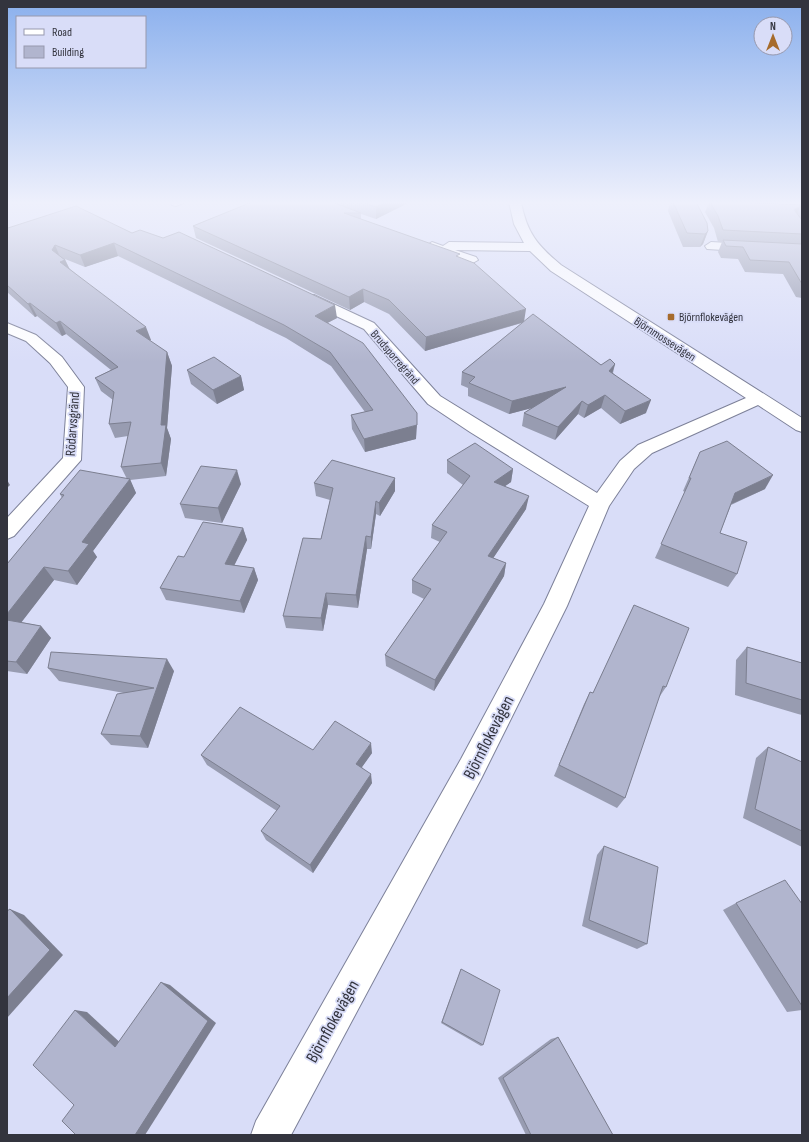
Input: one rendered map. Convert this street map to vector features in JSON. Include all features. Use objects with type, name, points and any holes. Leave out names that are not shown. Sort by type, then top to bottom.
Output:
[{"type":"street","points":[[458,255],[471,260]]},
{"type":"street","name":"Björnmossevägen","points":[[541,255],[556,268],[802,426]]},
{"type":"street","name":"Brudsporregränd","points":[[292,290],[369,326],[434,400],[476,428],[600,504]]},
{"type":"street","name":"Rödarvsgränd","points":[[7,327],[31,338],[56,360],[76,386],[72,460],[7,531]]},
{"type":"street","name":"Björnflokevägen","points":[[270,1135],[472,769],[555,606],[600,504],[627,465],[645,449],[758,399]]},
{"type":"building","points":[[7,255],[59,255],[65,260],[60,262],[146,327],[136,331],[167,352],[161,425],[166,425],[161,463],[121,467],[131,422],[109,424],[114,392],[95,378],[118,367],[60,321],[56,323],[30,303],[28,304],[7,285]]},
{"type":"building","points":[[139,255],[229,255],[335,305],[315,316],[363,343],[417,413],[417,425],[364,439],[351,415],[373,410],[330,352],[284,325]]},
{"type":"building","points":[[257,255],[457,255],[456,256],[474,263],[526,309],[426,337],[389,300],[363,289],[349,297]]},
{"type":"building","points":[[747,255],[802,255],[802,284],[789,262],[750,260]]},
{"type":"building","points":[[533,314],[601,365],[610,359],[615,364],[609,371],[651,400],[625,411],[605,395],[588,405],[582,401],[558,427],[524,413],[566,387],[512,401],[469,383],[475,377],[462,372]]},
{"type":"building","points":[[214,357],[241,376],[213,390],[187,370]]},
{"type":"building","points":[[727,441],[773,475],[735,493],[720,533],[747,542],[737,574],[661,544],[691,478],[689,478],[700,452]]},
{"type":"building","points":[[475,443],[513,469],[494,482],[529,496],[488,556],[506,563],[435,680],[385,655],[431,589],[412,580],[447,532],[432,525],[470,476],[447,460]]},
{"type":"building","points":[[332,460],[395,478],[379,503],[376,501],[371,537],[366,536],[356,595],[326,593],[321,618],[283,616],[303,538],[321,539],[333,488],[314,483]]},
{"type":"building","points":[[201,466],[237,470],[218,508],[180,504]]},
{"type":"building","points":[[80,470],[130,479],[82,542],[89,544],[68,571],[44,567],[7,614],[7,564],[64,495],[60,494]]},
{"type":"building","points":[[203,522],[243,528],[225,564],[254,568],[240,601],[160,588],[178,556],[184,557]]},
{"type":"building","points":[[634,605],[689,628],[666,687],[663,686],[625,798],[559,765],[590,692],[593,693]]},
{"type":"building","points":[[7,620],[41,626],[16,662],[7,661]]},
{"type":"building","points":[[747,647],[802,663],[802,700],[746,683]]},
{"type":"building","points":[[51,652],[167,659],[140,736],[101,734],[117,694],[154,688],[48,668]]},
{"type":"building","points":[[240,707],[313,750],[335,721],[371,743],[356,764],[371,774],[310,865],[261,831],[280,806],[201,755]]},
{"type":"building","points":[[768,747],[802,762],[802,831],[755,809]]},
{"type":"building","points":[[604,846],[658,867],[647,944],[589,920]]},
{"type":"building","points":[[785,880],[802,904],[802,1006],[736,903]]},
{"type":"building","points":[[10,909],[50,950],[7,998],[7,911]]},
{"type":"building","points":[[461,969],[500,990],[483,1045],[442,1022]]},
{"type":"building","points":[[161,982],[208,1021],[135,1135],[76,1135],[62,1121],[74,1105],[33,1065],[75,1010],[115,1047]]},
{"type":"building","points":[[558,1037],[613,1135],[531,1135],[503,1078]]},
{"type":"place","name":"Björnflokevägen","points":[[671,317]]}]
